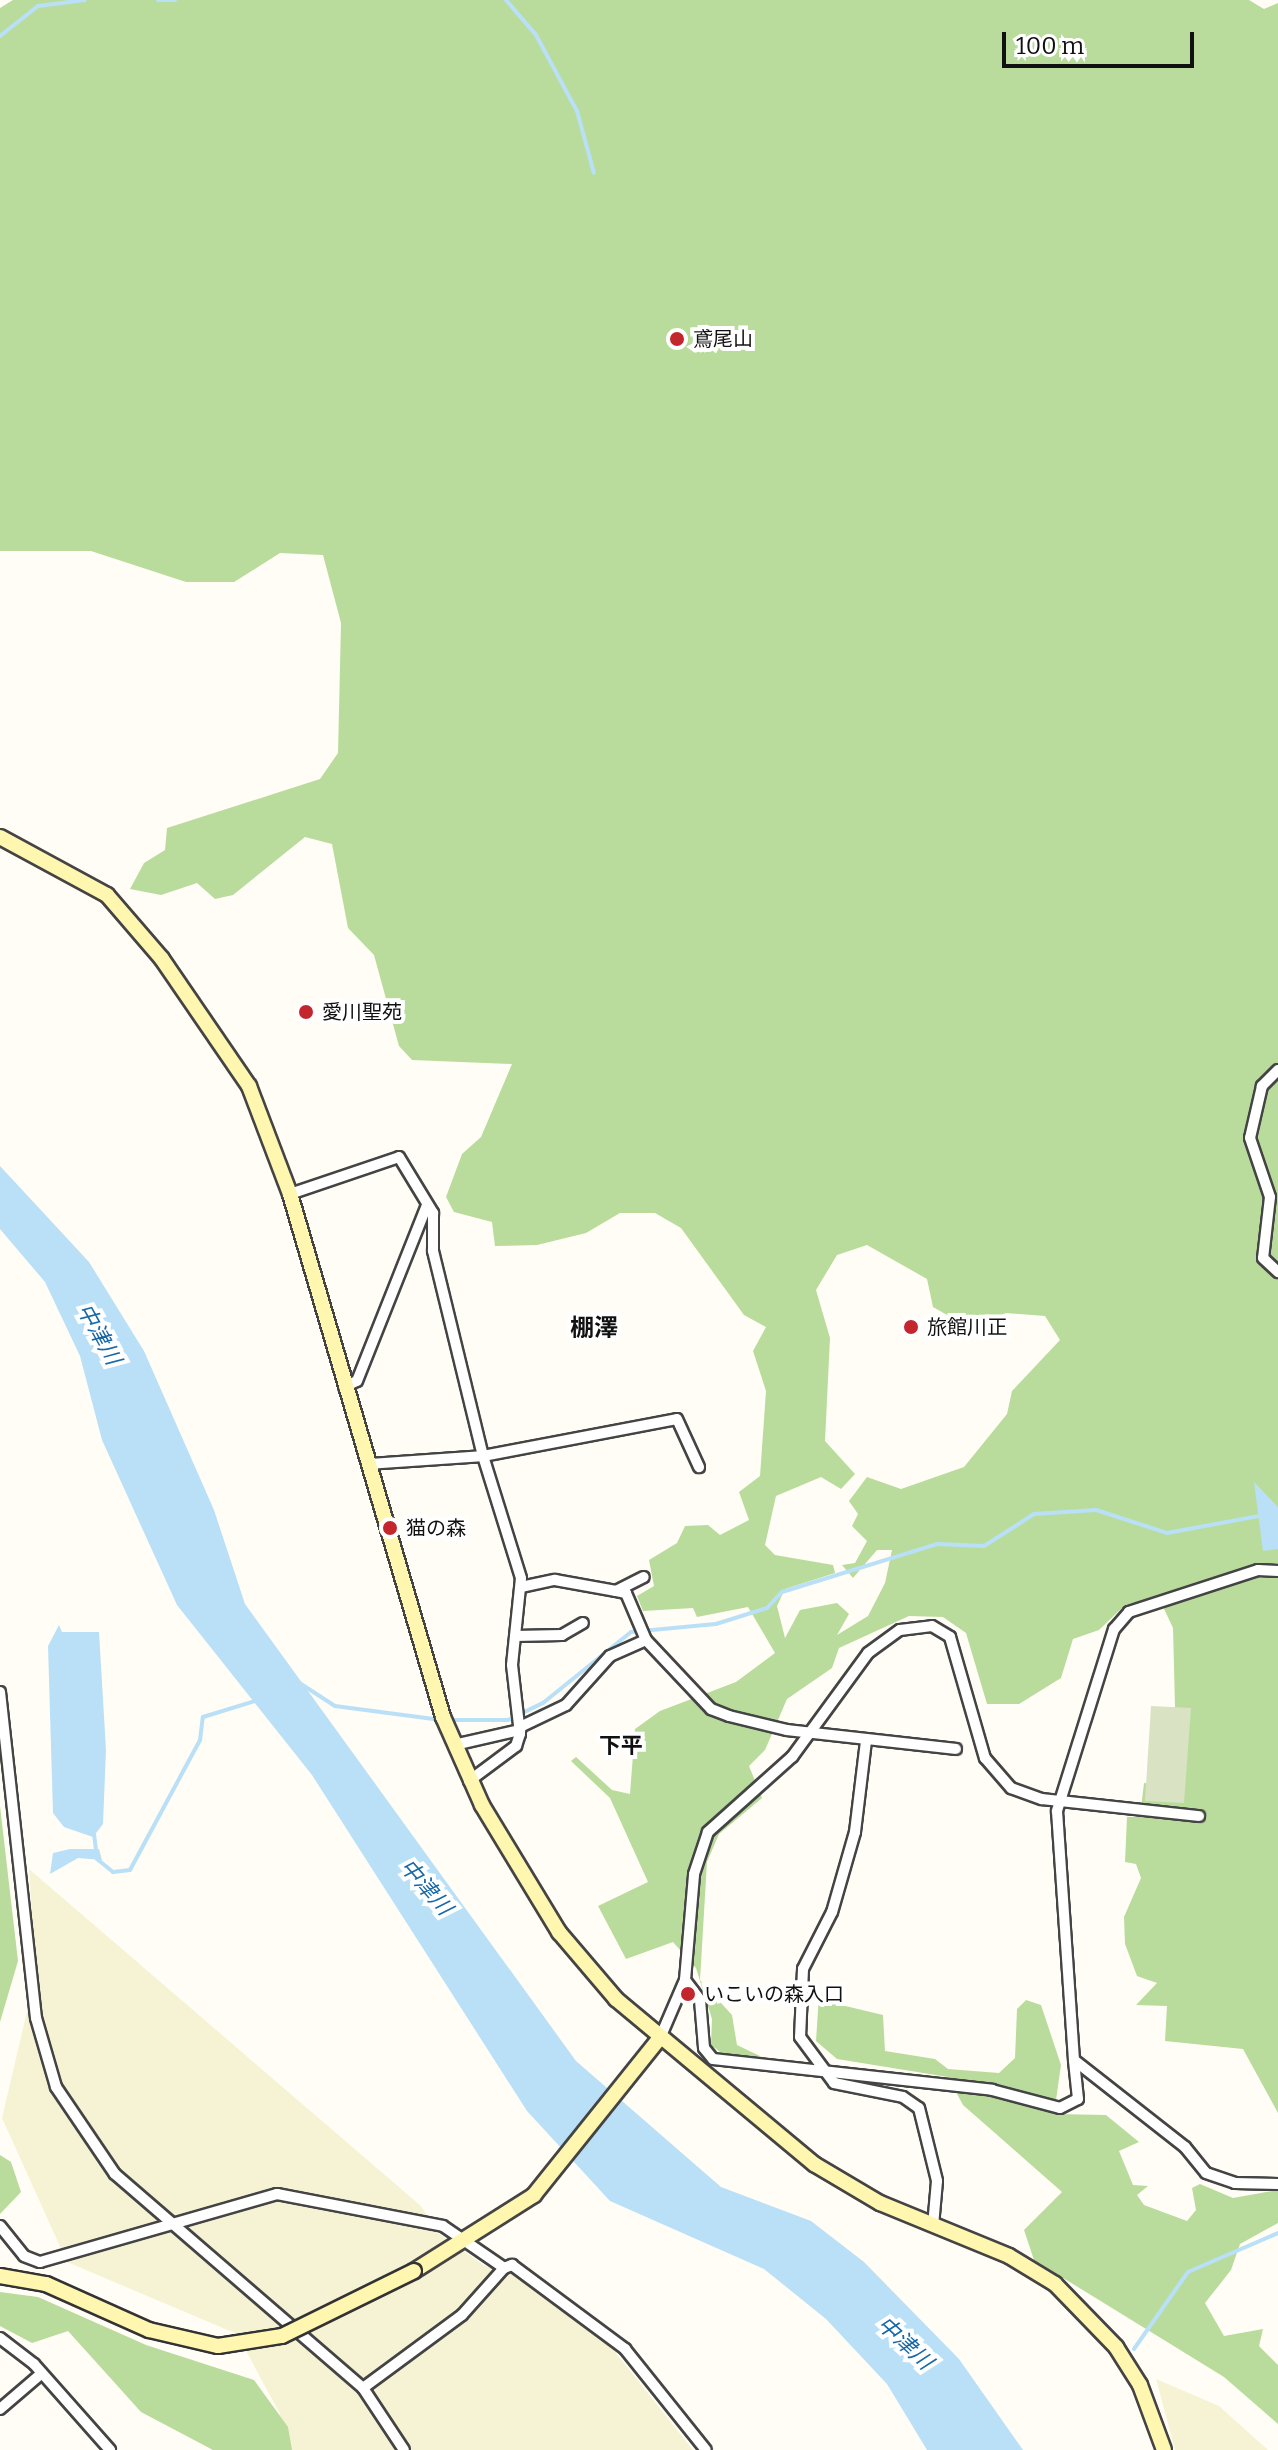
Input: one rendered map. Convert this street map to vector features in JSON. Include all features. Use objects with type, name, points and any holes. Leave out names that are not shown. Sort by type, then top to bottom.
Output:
[{"type":"street","points":[[0,837],[67,868],[136,926],[249,1086],[290,1194],[443,1717],[469,1781],[559,1932],[660,2038],[814,2164],[933,2226],[1009,2256],[1088,2313],[1140,2385],[1164,2450]]},
{"type":"street","points":[[1278,1070],[1262,1086],[1250,1138],[1270,1197],[1263,1258],[1278,1272]]},
{"type":"street","points":[[290,1194],[399,1157],[427,1205],[483,1456],[521,1587],[515,1636],[520,1727],[516,1746],[469,1781]]},
{"type":"street","points":[[344,1387],[357,1381],[427,1205]]},
{"type":"street","points":[[368,1464],[483,1456],[677,1419],[699,1467]]},
{"type":"street","points":[[685,1980],[700,2000],[704,2048],[713,2059],[824,2074],[992,2090],[1067,2108],[1078,2099],[1058,1798],[1114,1629],[1129,1612],[1258,1570],[1278,1571]]},
{"type":"street","points":[[616,1591],[644,1577]]},
{"type":"street","points":[[521,1587],[555,1580],[626,1593],[645,1638],[711,1709],[813,1733],[956,1749]]},
{"type":"street","points":[[515,1636],[562,1635],[583,1623]]},
{"type":"street","points":[[0,2276],[46,2284],[149,2330],[218,2346],[297,2331],[469,2242],[534,2195],[660,2038],[685,1980],[694,1874],[708,1832],[813,1733],[868,1653],[900,1630],[932,1626],[950,1637],[995,1774],[1026,1796],[1199,1816]]},
{"type":"street","points":[[454,1745],[520,1727],[566,1705],[610,1656],[645,1638]]},
{"type":"street","points":[[0,1692],[44,2055],[98,2154],[363,2388],[404,2450]]},
{"type":"street","points":[[866,1741],[855,1832],[832,1912],[803,1969],[800,2037],[824,2074],[919,2108],[937,2181],[933,2226]]},
{"type":"street","points":[[1074,2060],[1185,2147],[1206,2173],[1235,2183],[1278,2184]]},
{"type":"street","points":[[0,2226],[24,2256],[40,2262],[175,2221],[296,2194],[404,2213],[469,2242],[504,2268]]},
{"type":"street","points":[[363,2388],[462,2315],[504,2268],[512,2265],[625,2349],[706,2450]]},
{"type":"street","points":[[0,2338],[42,2373],[110,2450]]},
{"type":"street","points":[[0,2409],[42,2373]]},
{"type":"shaded area","points":[[29,1869],[421,2206],[438,2233],[485,2266],[511,2272],[612,2348],[693,2450],[287,2450],[280,2414],[237,2334],[67,2262],[2,2118],[36,1973]]},
{"type":"shaded area","points":[[1156,2379],[1219,2406],[1268,2450],[1175,2450]]},
{"type":"green space","points":[[13,0],[1249,0],[1264,9],[1278,3],[1278,2113],[1243,2049],[1165,2041],[1167,2006],[1136,2005],[1157,1983],[1137,1976],[1125,1944],[1124,1917],[1141,1878],[1136,1864],[1125,1862],[1127,1817],[1140,1817],[1144,1783],[1154,1784],[1175,1706],[1173,1628],[1158,1596],[1125,1605],[1099,1630],[1073,1639],[1061,1678],[1019,1704],[987,1704],[966,1633],[943,1617],[909,1616],[839,1648],[832,1668],[787,1699],[765,1750],[749,1766],[762,1798],[719,1834],[707,1862],[700,1980],[732,2015],[737,2045],[762,2057],[723,2054],[711,2045],[712,2019],[696,1968],[673,1942],[626,1959],[598,1906],[648,1882],[610,1798],[571,1761],[576,1757],[612,1790],[630,1794],[635,1729],[660,1711],[736,1682],[775,1653],[748,1607],[697,1617],[693,1608],[643,1611],[637,1596],[654,1586],[649,1560],[677,1543],[685,1526],[708,1525],[720,1535],[749,1520],[739,1492],[760,1476],[766,1391],[753,1351],[766,1327],[744,1315],[681,1228],[655,1213],[620,1213],[586,1233],[537,1245],[495,1246],[492,1222],[454,1212],[446,1197],[462,1154],[481,1137],[512,1064],[412,1060],[399,1046],[374,955],[348,928],[332,844],[305,837],[233,895],[215,899],[197,883],[161,895],[130,889],[144,863],[165,850],[167,828],[320,779],[338,753],[341,623],[323,555],[280,553],[234,582],[186,582],[91,551],[0,551],[0,8]],"holes":[[[867,1245],[927,1279],[933,1307],[970,1328],[1006,1313],[1045,1316],[1060,1340],[1012,1391],[1007,1414],[964,1467],[901,1489],[867,1477],[849,1501],[858,1514],[852,1526],[867,1541],[855,1563],[842,1565],[853,1578],[877,1550],[892,1550],[885,1583],[868,1616],[837,1635],[849,1614],[837,1603],[800,1610],[785,1638],[777,1606],[785,1589],[835,1573],[833,1565],[775,1555],[765,1545],[776,1496],[821,1477],[841,1489],[855,1474],[825,1441],[830,1338],[816,1290],[837,1255]]]},
{"type":"green space","points":[[1151,1706],[1191,1708],[1184,1803],[1145,1801]]},
{"type":"green space","points":[[0,1806],[18,1961],[0,2022]]},
{"type":"green space","points":[[829,1994],[837,2004],[883,2015],[885,2051],[935,2059],[948,2069],[999,2073],[1015,2058],[1017,2009],[1026,2000],[1041,2005],[1061,2065],[1054,2114],[1106,2115],[1139,2142],[1119,2151],[1133,2185],[1148,2186],[1137,2195],[1144,2205],[1187,2221],[1196,2210],[1192,2188],[1200,2184],[1233,2198],[1278,2190],[1278,2223],[1240,2244],[1231,2270],[1205,2303],[1224,2336],[1263,2329],[1259,2346],[1278,2365],[1278,2424],[1224,2377],[1034,2260],[1024,2230],[1062,2192],[963,2105],[948,2077],[837,2059],[816,2041],[819,1995]]},
{"type":"green space","points":[[0,2155],[11,2162],[21,2192],[0,2214]]},
{"type":"green space","points":[[0,2292],[38,2297],[146,2345],[254,2380],[288,2427],[292,2450],[213,2450],[141,2412],[68,2331],[32,2343],[0,2326]]},
{"type":"water","name":"中津川","points":[[0,1166],[89,1262],[144,1351],[214,1510],[245,1604],[576,2061],[721,2187],[811,2221],[864,2262],[959,2359],[1023,2450],[927,2450],[887,2384],[826,2319],[764,2269],[610,2201],[527,2111],[312,1775],[177,1605],[102,1440],[80,1356],[45,1282],[0,1229]]},
{"type":"water","points":[[1254,1482],[1278,1507],[1278,1549],[1263,1551]]},
{"type":"water","points":[[59,1625],[62,1632],[99,1632],[106,1750],[103,1824],[93,1837],[64,1827],[53,1813],[48,1646]]},
{"type":"water","points":[[70,1849],[99,1849],[102,1860],[78,1858],[50,1874],[53,1853]]},
{"type":"waterway","points":[[0,36],[38,6],[85,0]]},
{"type":"waterway","points":[[158,0],[175,0]]},
{"type":"waterway","points":[[506,0],[536,35],[577,111],[594,173]]},
{"type":"waterway","points":[[450,1720],[508,1720],[543,1703],[631,1632],[716,1624],[767,1608],[782,1592],[937,1544],[984,1546],[1034,1514],[1096,1510],[1167,1533],[1259,1516]]},
{"type":"waterway","points":[[298,1682],[335,1706],[441,1720]]},
{"type":"waterway","points":[[94,1834],[97,1859],[113,1872],[130,1870],[200,1740],[203,1717],[255,1701]]},
{"type":"waterway","points":[[1134,2349],[1188,2272],[1278,2233]]},
{"type":"place","name":"鳶尾山","points":[[677,339]]},
{"type":"place","name":"愛川聖苑","points":[[306,1012]]},
{"type":"place","name":"旅館川正","points":[[911,1327]]},
{"type":"place","name":"猫の森","points":[[390,1528]]},
{"type":"place","name":"いこいの森入口","points":[[688,1994]]},
{"type":"district","name":"棚澤","points":[[594,1329]]},
{"type":"district","name":"下平","points":[[621,1746]]}]
